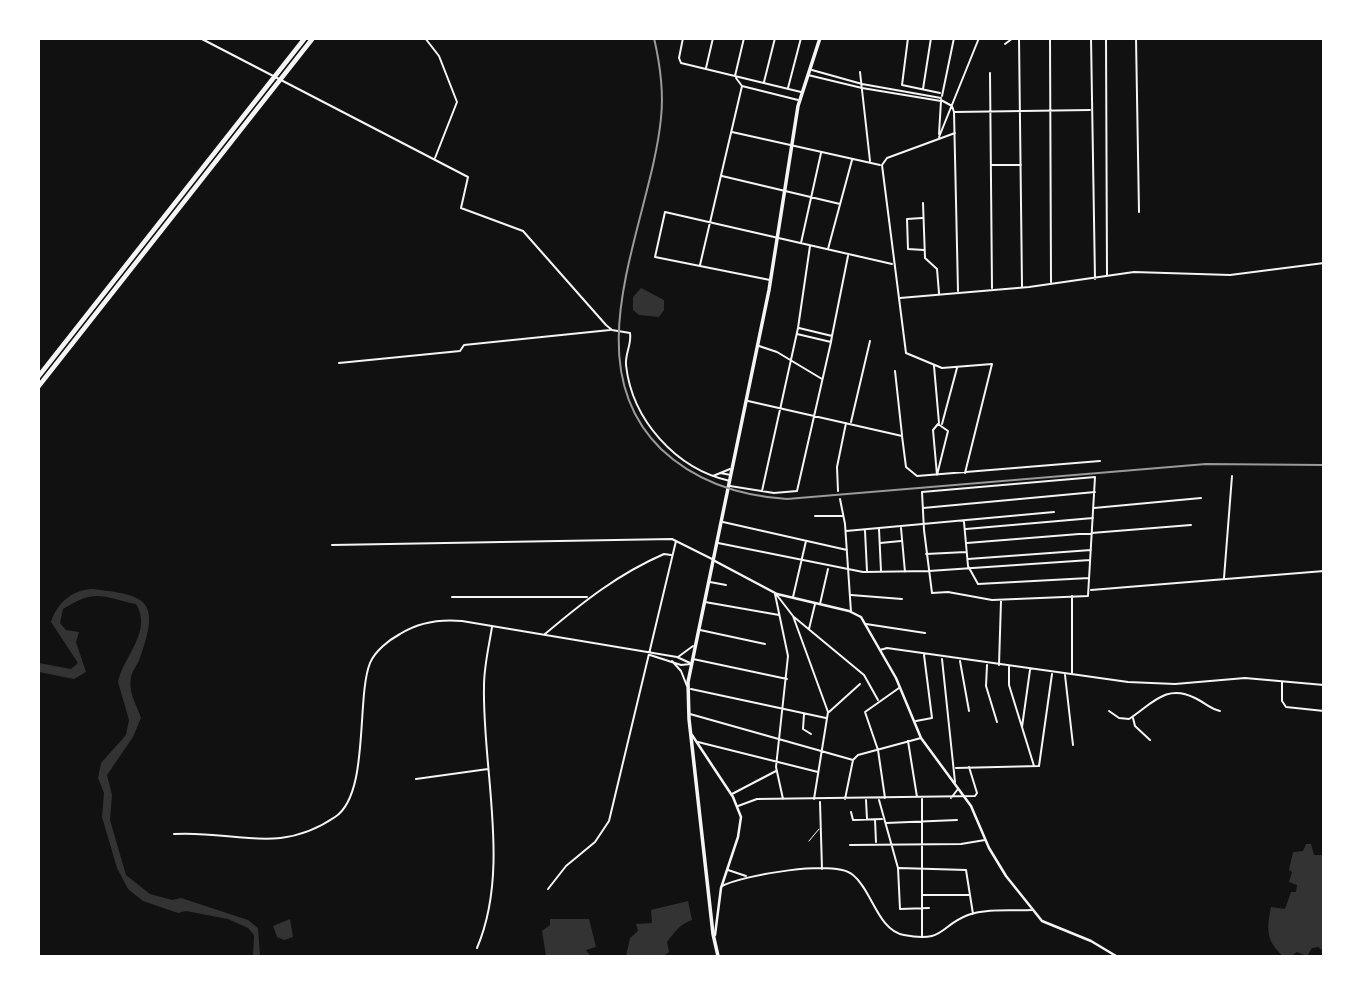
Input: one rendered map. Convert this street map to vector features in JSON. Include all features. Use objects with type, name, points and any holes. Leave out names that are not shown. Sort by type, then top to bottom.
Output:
[{"type":"highway","points":[[38,377],[305,38]]},
{"type":"highway","points":[[38,387],[313,38]]},
{"type":"main road","points":[[718,957],[691,735],[688,688],[691,662],[734,467],[771,280],[799,100],[820,38]]},
{"type":"street","points":[[200,38],[468,177],[461,208],[523,231],[612,330]]},
{"type":"street","points":[[425,38],[439,56],[457,102],[435,159]]},
{"type":"street","points":[[683,38],[679,61],[801,92]]},
{"type":"street","points":[[706,69],[713,38]]},
{"type":"street","points":[[735,77],[744,38]]},
{"type":"street","points":[[764,83],[775,38]]},
{"type":"street","points":[[788,89],[801,38]]},
{"type":"street","points":[[908,38],[902,85],[942,93]]},
{"type":"street","points":[[922,90],[931,38]]},
{"type":"street","points":[[939,137],[941,99],[954,38]]},
{"type":"street","points":[[939,137],[979,38]]},
{"type":"street","points":[[1005,44],[1013,38]]},
{"type":"street","points":[[1019,38],[1022,288]]},
{"type":"street","points":[[1050,38],[1051,283]]},
{"type":"street","points":[[1091,38],[1095,279]]},
{"type":"street","points":[[1106,38],[1107,277]]},
{"type":"street","points":[[1136,38],[1139,212]]},
{"type":"street","points":[[808,72],[941,99],[952,106],[955,133],[958,292]]},
{"type":"street","points":[[808,72],[862,88],[941,99]]},
{"type":"street","points":[[860,72],[872,163]]},
{"type":"street","points":[[990,73],[992,289]]},
{"type":"street","points":[[735,77],[742,86],[799,100]]},
{"type":"street","points":[[700,266],[742,86]]},
{"type":"street","points":[[954,111],[1091,110]]},
{"type":"street","points":[[731,131],[881,165]]},
{"type":"street","points":[[872,163],[955,133]]},
{"type":"street","points":[[800,244],[821,152]]},
{"type":"street","points":[[887,158],[881,165],[906,353],[934,365],[957,367],[992,364],[965,473]]},
{"type":"street","points":[[827,250],[852,159]]},
{"type":"street","points":[[991,165],[1021,165]]},
{"type":"street","points":[[721,175],[840,204]]},
{"type":"street","points":[[923,203],[924,250],[926,261],[938,270],[939,294]]},
{"type":"street","points":[[771,280],[655,257],[665,212],[894,265]]},
{"type":"street","points":[[923,218],[907,219],[908,249],[924,250]]},
{"type":"street","points":[[762,491],[798,328],[810,246]]},
{"type":"street","points":[[339,363],[460,351],[464,345],[618,330],[631,334],[626,354],[628,379],[636,404],[651,428],[682,460],[712,476],[762,491],[783,494],[797,491],[849,255]]},
{"type":"street","points":[[899,298],[1022,288],[1147,271],[1236,275],[1324,263]]},
{"type":"street","points":[[798,328],[832,336]]},
{"type":"street","points":[[796,334],[831,342]]},
{"type":"street","points":[[850,424],[870,341]]},
{"type":"street","points":[[758,346],[790,359],[822,379]]},
{"type":"street","points":[[934,365],[941,424],[948,430],[937,475]]},
{"type":"street","points":[[937,475],[933,428],[941,424],[957,367]]},
{"type":"street","points":[[895,371],[908,471],[917,476],[1100,461]]},
{"type":"street","points":[[747,400],[902,436]]},
{"type":"street","points":[[838,491],[837,467],[846,423]]},
{"type":"street","points":[[935,451],[943,453]]},
{"type":"street","points":[[712,476],[734,467]]},
{"type":"street","points":[[719,473],[731,481]]},
{"type":"street","points":[[1224,579],[1232,476]]},
{"type":"street","points":[[1096,478],[1095,492],[1089,594],[1001,600],[946,592],[932,593],[923,526],[922,492],[1096,478]]},
{"type":"street","points":[[922,508],[1095,492]]},
{"type":"street","points":[[1094,508],[1201,498]]},
{"type":"street","points":[[840,499],[846,531],[851,612]]},
{"type":"street","points":[[846,531],[1054,512]]},
{"type":"street","points":[[816,516],[844,516]]},
{"type":"street","points":[[965,529],[1094,518]]},
{"type":"street","points":[[964,521],[969,568],[974,581],[982,585],[1090,578]]},
{"type":"street","points":[[722,522],[847,550]]},
{"type":"street","points":[[967,543],[1191,525]]},
{"type":"street","points":[[901,527],[905,572]]},
{"type":"street","points":[[879,529],[881,572]]},
{"type":"street","points":[[865,530],[867,572]]},
{"type":"street","points":[[548,889],[566,866],[595,842],[608,823],[676,540]]},
{"type":"street","points":[[332,545],[676,540],[775,593],[859,615],[901,688],[921,738],[965,797],[1001,869],[1043,922],[1091,941],[1116,957]]},
{"type":"street","points":[[793,598],[806,541]]},
{"type":"street","points":[[880,543],[902,541]]},
{"type":"street","points":[[717,543],[848,572],[929,571],[1091,560]]},
{"type":"street","points":[[968,559],[1092,550]]},
{"type":"street","points":[[926,554],[967,552]]},
{"type":"street","points":[[545,634],[588,597],[631,569],[664,554],[672,556]]},
{"type":"street","points":[[809,629],[828,568]]},
{"type":"street","points":[[1090,590],[1324,570]]},
{"type":"street","points":[[709,582],[726,586]]},
{"type":"street","points":[[775,593],[788,654],[776,771],[783,800]]},
{"type":"street","points":[[775,593],[793,616],[864,675],[878,701]]},
{"type":"street","points":[[850,595],[902,599]]},
{"type":"street","points":[[1072,596],[1072,675]]},
{"type":"street","points":[[452,597],[588,597]]},
{"type":"street","points":[[999,665],[1001,600]]},
{"type":"street","points":[[704,602],[779,615]]},
{"type":"street","points":[[793,616],[828,712],[814,801]]},
{"type":"street","points":[[174,834],[207,832],[257,841],[297,835],[335,817],[343,808],[353,783],[362,734],[368,672],[373,657],[398,635],[424,623],[453,620],[677,657],[691,662]]},
{"type":"street","points":[[865,624],[925,633]]},
{"type":"street","points":[[477,948],[493,893],[484,686],[492,626]]},
{"type":"street","points":[[698,629],[765,644]]},
{"type":"street","points":[[677,657],[688,652],[696,642]]},
{"type":"street","points":[[880,650],[886,648],[1072,675],[1168,684],[1236,678],[1324,685]]},
{"type":"street","points":[[650,654],[672,661],[787,679]]},
{"type":"street","points":[[914,722],[932,718],[924,654]]},
{"type":"street","points":[[942,657],[955,782]]},
{"type":"street","points":[[960,660],[969,711]]},
{"type":"street","points":[[672,661],[682,673],[688,688],[827,718]]},
{"type":"street","points":[[987,663],[986,685],[996,722]]},
{"type":"street","points":[[1009,666],[1009,685],[1034,766]]},
{"type":"street","points":[[1022,729],[1030,669]]},
{"type":"street","points":[[947,772],[954,767],[1040,766],[1052,672]]},
{"type":"street","points":[[1065,674],[1073,745]]},
{"type":"street","points":[[1282,681],[1282,701],[1286,707],[1324,710]]},
{"type":"street","points":[[828,712],[860,684]]},
{"type":"street","points":[[1168,684],[1169,692]]},
{"type":"street","points":[[885,799],[878,750],[865,712],[901,688]]},
{"type":"street","points":[[1109,711],[1123,719],[1133,717],[1154,699],[1169,692],[1188,695],[1220,712]]},
{"type":"street","points":[[804,713],[803,729],[811,734]]},
{"type":"street","points":[[689,714],[853,760]]},
{"type":"street","points":[[1133,717],[1135,725],[1150,740]]},
{"type":"street","points":[[691,735],[738,806],[740,828],[719,901],[716,949]]},
{"type":"street","points":[[845,800],[853,760],[857,755],[921,738]]},
{"type":"street","points":[[696,741],[819,773]]},
{"type":"street","points":[[908,741],[917,798]]},
{"type":"street","points":[[693,752],[701,752]]},
{"type":"street","points":[[693,752],[704,757]]},
{"type":"street","points":[[694,760],[704,757]]},
{"type":"street","points":[[738,806],[755,799],[820,801],[965,797],[978,794],[969,767]]},
{"type":"street","points":[[416,779],[489,769]]},
{"type":"street","points":[[731,794],[776,771]]},
{"type":"street","points":[[951,798],[958,788]]},
{"type":"street","points":[[922,798],[922,936]]},
{"type":"street","points":[[866,799],[867,819]]},
{"type":"street","points":[[879,799],[898,868],[900,909],[929,908]]},
{"type":"street","points":[[820,801],[822,869]]},
{"type":"street","points":[[851,812],[853,820],[884,818]]},
{"type":"street","points":[[875,819],[876,844]]},
{"type":"street","points":[[885,823],[957,820]]},
{"type":"street","points":[[850,845],[985,840]]},
{"type":"street","points":[[722,886],[747,876],[840,868],[851,873],[893,931],[902,935],[942,934],[961,919],[974,914],[1033,910]]},
{"type":"street","points":[[898,868],[963,869],[968,872],[974,914]]},
{"type":"street","points":[[727,869],[747,876]]},
{"type":"street","points":[[725,875],[732,881]]},
{"type":"street","points":[[922,895],[971,895]]},
{"type":"street","points":[[710,900],[719,901]]},
{"type":"lane","points":[[809,841],[819,829]]},
{"type":"shaded area","points":[[641,288],[664,300],[664,310],[659,317],[639,315],[633,310],[633,297]]},
{"type":"shaded area","points":[[92,589],[137,598],[149,612],[146,639],[130,683],[141,718],[133,737],[107,775],[112,795],[110,820],[126,875],[150,894],[172,900],[181,898],[248,920],[258,928],[260,956],[253,956],[254,935],[248,928],[228,919],[186,911],[178,913],[143,901],[128,889],[117,868],[102,817],[104,793],[98,778],[101,763],[126,735],[129,720],[118,682],[139,634],[140,614],[136,604],[92,596],[63,609],[60,623],[66,630],[79,632],[76,642],[86,672],[74,679],[39,672],[39,663],[71,669],[78,663],[51,622],[66,599],[78,592]]},
{"type":"shaded area","points":[[1306,844],[1311,844],[1314,855],[1323,855],[1323,951],[1318,947],[1312,948],[1307,956],[1297,952],[1291,956],[1283,956],[1269,935],[1271,907],[1285,909],[1291,892],[1296,892],[1297,885],[1289,882],[1292,872],[1289,870],[1293,852],[1303,851]]},
{"type":"shaded area","points":[[688,901],[692,920],[681,926],[667,942],[669,952],[664,956],[626,956],[630,938],[638,931],[636,924],[652,923],[651,910]]},
{"type":"shaded area","points":[[290,919],[293,937],[284,940],[277,937],[273,926]]},
{"type":"shaded area","points":[[550,919],[589,919],[596,947],[586,950],[590,956],[546,956],[542,931],[550,925]]},
{"type":"railway","points":[[654,38],[661,78],[661,118],[624,290],[619,333],[622,375],[635,414],[661,449],[689,470],[736,491],[787,499],[1206,464],[1324,465]]}]
